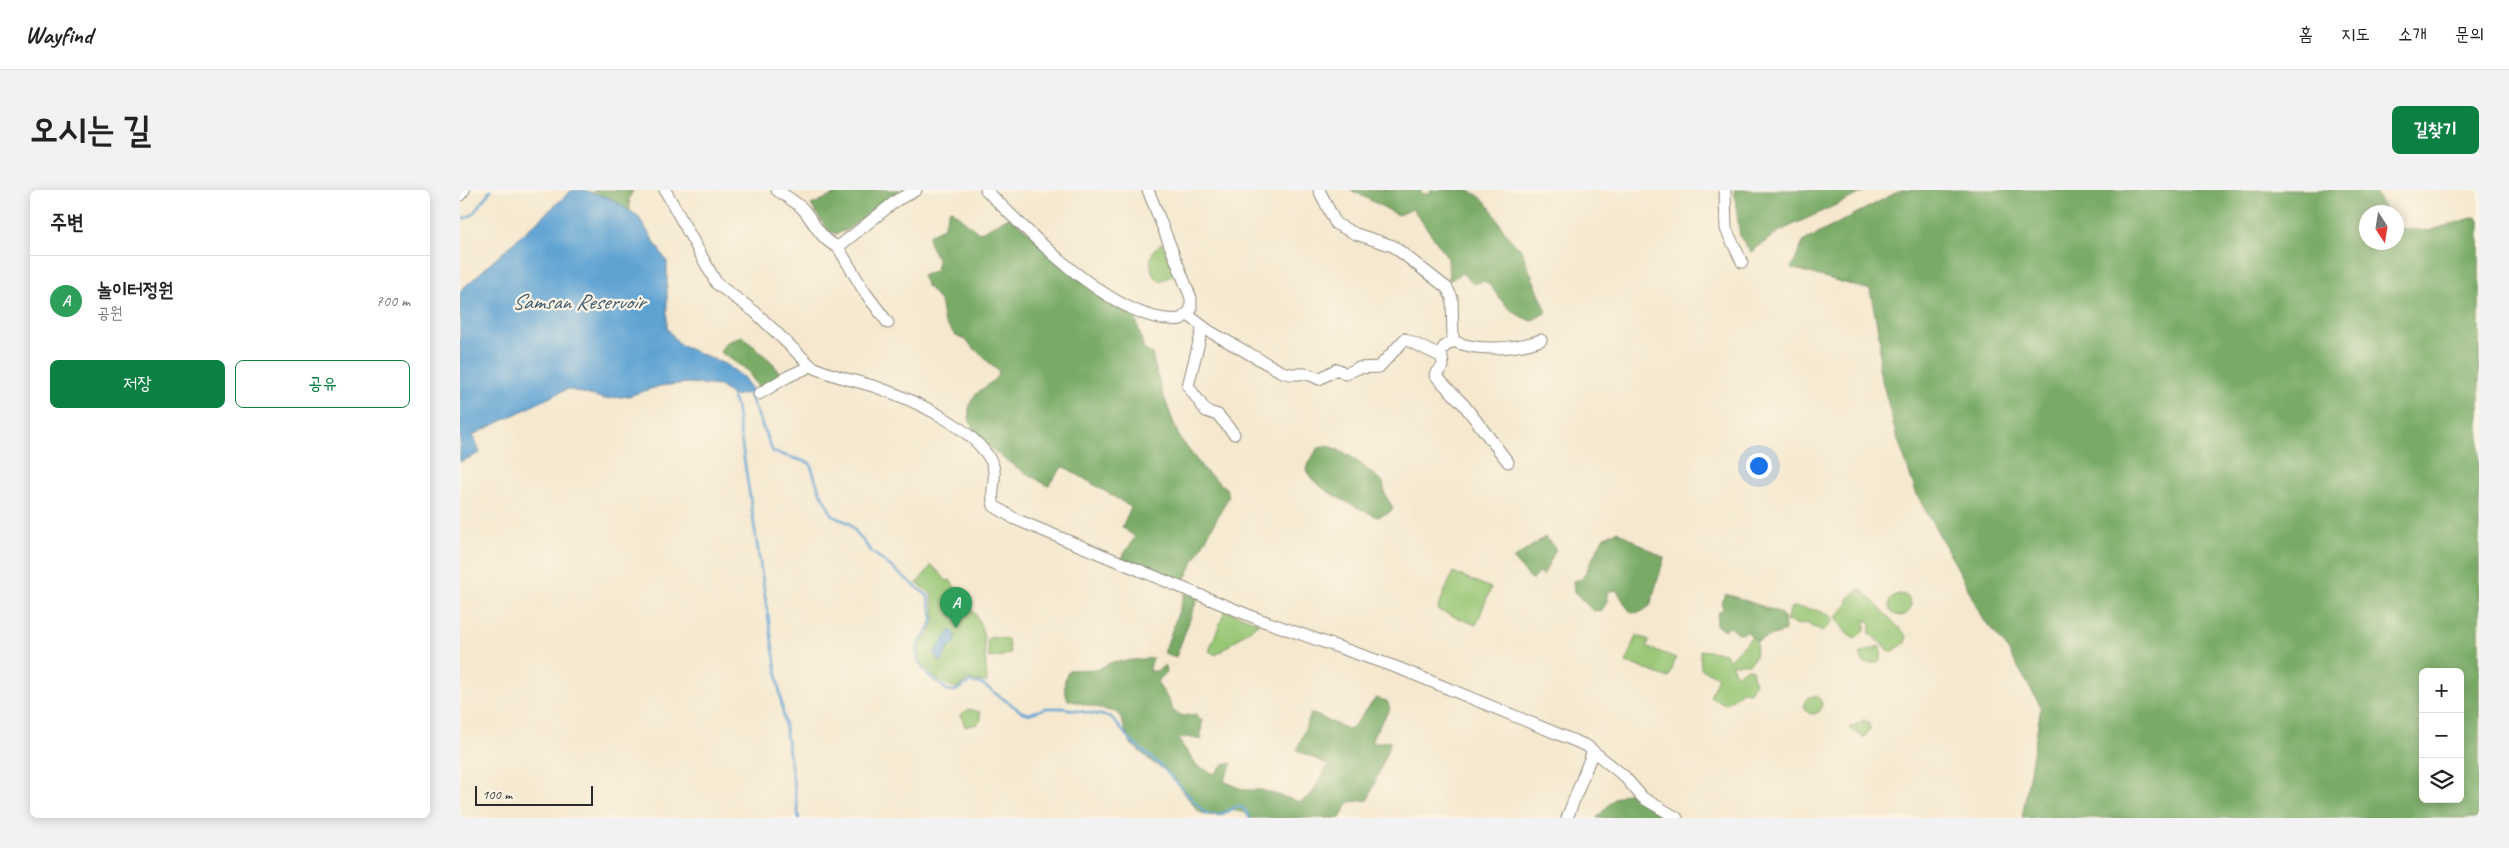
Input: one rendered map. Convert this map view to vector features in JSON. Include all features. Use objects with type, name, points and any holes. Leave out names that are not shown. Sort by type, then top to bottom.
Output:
[{"type":"street","points":[[460,195],[464,190]]},
{"type":"street","points":[[666,190],[717,284],[755,312],[811,366],[826,374],[876,387],[906,398],[946,420],[970,438],[991,461],[995,476],[991,497],[994,506],[1016,519],[1273,624],[1400,669],[1586,746],[1624,776],[1643,798],[1677,818]]},
{"type":"street","points":[[777,190],[802,208],[822,235],[831,244],[838,247],[854,277],[888,323]]},
{"type":"street","points":[[838,247],[897,200],[916,190]]},
{"type":"street","points":[[986,190],[1071,271],[1132,308],[1159,317],[1176,320],[1188,315],[1192,310],[1191,298],[1148,190]]},
{"type":"street","points":[[1319,190],[1336,224],[1356,234],[1393,246],[1447,288],[1452,298],[1453,341]]},
{"type":"street","points":[[1725,190],[1726,229],[1742,262]]},
{"type":"street","points":[[1188,315],[1203,326],[1286,374],[1308,373],[1319,378],[1337,369],[1346,374],[1358,368],[1379,367],[1405,339],[1442,358],[1443,366],[1435,375],[1464,405],[1508,462]]},
{"type":"street","points":[[1203,326],[1188,386],[1206,411],[1218,415],[1234,434]]},
{"type":"street","points":[[1453,341],[1464,346],[1496,350],[1541,340]]},
{"type":"street","points":[[1439,355],[1444,346],[1453,341]]},
{"type":"street","points":[[759,394],[787,377],[811,366]]},
{"type":"street","points":[[1566,818],[1593,751]]},
{"type":"green space","points":[[594,190],[633,190],[629,199],[630,211],[610,198],[594,193]]},
{"type":"green space","points":[[844,190],[900,190],[847,230],[836,234],[827,229],[811,205]]},
{"type":"green space","points":[[1351,190],[1420,190],[1424,194],[1431,194],[1430,190],[1465,190],[1475,194],[1490,207],[1506,234],[1520,248],[1547,312],[1531,321],[1508,308],[1490,285],[1484,281],[1473,284],[1462,273],[1449,281],[1448,258],[1413,209],[1398,215]]},
{"type":"green space","points":[[1734,190],[1868,190],[1780,231],[1751,252],[1740,237]]},
{"type":"green space","points":[[1901,190],[2374,190],[2383,205],[2359,205],[2359,250],[2404,250],[2404,229],[2428,231],[2475,217],[2479,220],[2479,818],[2022,818],[2041,707],[2005,645],[1982,618],[1962,576],[1917,495],[1896,434],[1879,369],[1880,340],[1870,290],[1791,268],[1804,241]]},
{"type":"green space","points":[[950,209],[979,233],[1009,217],[1134,312],[1144,349],[1152,354],[1160,386],[1179,437],[1205,471],[1226,488],[1229,496],[1183,582],[1121,559],[1135,537],[1122,527],[1131,507],[1063,466],[1048,486],[995,452],[973,428],[969,415],[971,402],[977,393],[994,380],[999,372],[964,339],[956,336],[944,322],[940,301],[927,286],[922,276],[936,270],[938,261],[929,242],[929,235],[943,228]]},
{"type":"green space","points":[[1162,243],[1176,274],[1160,281],[1153,275],[1151,257],[1152,253]]},
{"type":"green space","points":[[742,336],[773,363],[781,375],[759,389],[747,370],[720,352],[725,343]]},
{"type":"green space","points":[[1327,445],[1349,455],[1383,482],[1385,495],[1393,508],[1389,513],[1377,517],[1337,497],[1317,484],[1306,469],[1317,449]]},
{"type":"green space","points":[[1617,531],[1664,558],[1650,606],[1641,612],[1632,613],[1616,590],[1607,592],[1607,602],[1602,610],[1593,611],[1574,592],[1573,581],[1582,579],[1603,538]]},
{"type":"green space","points":[[1545,537],[1556,549],[1543,576],[1539,572],[1532,580],[1513,559]]},
{"type":"green space","points":[[932,565],[947,581],[950,580],[978,618],[984,637],[987,682],[968,680],[957,688],[937,679],[921,662],[919,649],[934,623],[934,613],[931,594],[917,583]]},
{"type":"green space","points":[[1453,572],[1491,588],[1476,625],[1437,610]]},
{"type":"green space","points":[[1860,588],[1907,636],[1905,643],[1893,651],[1888,650],[1870,634],[1870,622],[1865,620],[1865,630],[1854,639],[1846,633],[1836,617],[1847,605],[1848,599]]},
{"type":"green space","points":[[1185,593],[1198,597],[1176,657],[1164,653]]},
{"type":"green space","points":[[1726,594],[1779,612],[1784,617],[1785,631],[1757,641],[1747,632],[1741,634],[1729,627],[1723,630],[1716,625],[1718,613],[1723,609],[1721,602]]},
{"type":"green space","points":[[1900,594],[1908,597],[1911,605],[1908,613],[1900,616],[1892,613],[1889,605],[1892,597]]},
{"type":"green space","points":[[1791,607],[1820,611],[1826,613],[1834,620],[1823,631],[1805,623],[1800,625],[1786,621]]},
{"type":"green space","points":[[1225,610],[1259,623],[1216,655],[1209,651]]},
{"type":"green space","points":[[1636,635],[1649,640],[1647,647],[1676,658],[1669,678],[1626,662]]},
{"type":"green space","points":[[1752,636],[1757,641],[1755,657],[1749,664],[1731,664],[1737,675],[1747,668],[1752,670],[1755,684],[1750,692],[1743,691],[1726,704],[1710,697],[1718,677],[1701,669],[1700,650],[1725,653],[1729,660]]},
{"type":"green space","points":[[992,637],[1008,639],[1010,653],[989,658],[987,639]]},
{"type":"green space","points":[[1879,646],[1881,655],[1879,661],[1877,663],[1864,663],[1859,654]]},
{"type":"green space","points":[[1153,658],[1149,671],[1157,671],[1165,665],[1166,673],[1157,682],[1173,711],[1183,716],[1196,714],[1202,720],[1201,740],[1186,737],[1178,739],[1197,766],[1215,774],[1222,765],[1232,763],[1224,781],[1244,790],[1262,790],[1300,802],[1311,795],[1328,765],[1297,750],[1311,713],[1350,730],[1376,698],[1387,701],[1390,709],[1372,738],[1372,743],[1390,741],[1390,744],[1368,800],[1349,802],[1340,818],[1249,818],[1246,813],[1231,810],[1215,815],[1207,815],[1198,811],[1168,772],[1152,762],[1130,743],[1119,713],[1068,700],[1065,692],[1064,685],[1069,670],[1098,669],[1112,662]]},
{"type":"green space","points":[[1809,696],[1817,696],[1822,701],[1820,712],[1809,714],[1804,709],[1804,701]]},
{"type":"green space","points":[[969,709],[980,712],[981,720],[977,724],[965,727],[961,715]]},
{"type":"green space","points":[[1864,720],[1869,723],[1870,729],[1864,738],[1849,728]]},
{"type":"green space","points":[[1631,791],[1671,818],[1597,818],[1615,798]]},
{"type":"water","name":"Samsan Reservoir","points":[[572,190],[584,190],[610,198],[638,216],[667,262],[667,328],[680,345],[727,365],[743,377],[754,392],[733,396],[720,386],[689,383],[660,386],[629,396],[605,399],[567,389],[473,435],[480,453],[460,462],[460,291]]},
{"type":"water","points":[[951,630],[956,635],[955,643],[948,649],[942,661],[939,661],[934,653]]},
{"type":"waterway","points":[[460,220],[472,215],[491,190]]},
{"type":"waterway","points":[[748,391],[773,452],[810,463],[819,490],[833,516],[849,523],[871,551],[928,596],[933,618],[916,651],[919,663],[927,674],[947,690],[955,691],[970,682],[982,684],[1022,712],[1029,714],[1046,708],[1063,708],[1111,717],[1131,741],[1161,766],[1205,813],[1219,815],[1239,806],[1244,809],[1250,818]]},
{"type":"waterway","points":[[732,395],[736,406],[799,818]]},
{"type":"place","name":"놀이터정원","points":[[956,628]]}]
